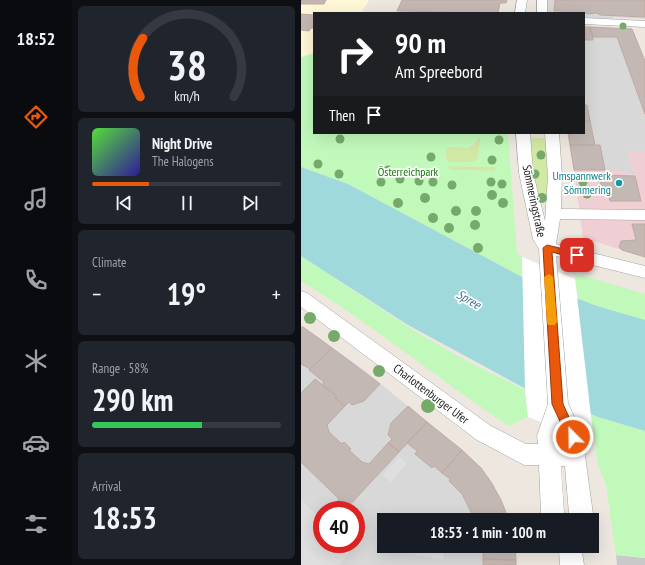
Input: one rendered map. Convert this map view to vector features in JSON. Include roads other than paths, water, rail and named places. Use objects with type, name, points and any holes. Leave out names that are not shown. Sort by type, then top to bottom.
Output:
[{"type":"street","points":[[520,12],[521,0]]},
{"type":"street","points":[[542,0],[542,12]]},
{"type":"street","points":[[585,21],[645,24]]},
{"type":"street","name":"Sömmeringstraße","points":[[523,134],[526,173],[541,239],[547,248]]},
{"type":"street","name":"Sömmeringstraße","points":[[547,248],[552,231],[555,165],[551,134]]},
{"type":"street","points":[[553,214],[645,215]]},
{"type":"street","points":[[581,513],[572,434],[558,404],[547,248],[645,272]]},
{"type":"street","name":"Charlottenburger Ufer","points":[[301,298],[484,433],[524,454],[575,456]]},
{"type":"street","points":[[553,513],[548,436],[558,404]]},
{"type":"water","name":"Spree","points":[[301,167],[348,184],[522,277],[594,305],[645,320],[645,431],[598,417],[526,389],[408,325],[301,256]]},
{"type":"place","name":"Umspannwerk Sömmering","points":[[619,183]]},
{"type":"park label","name":"Österreichpark","points":[[408,172]]}]
